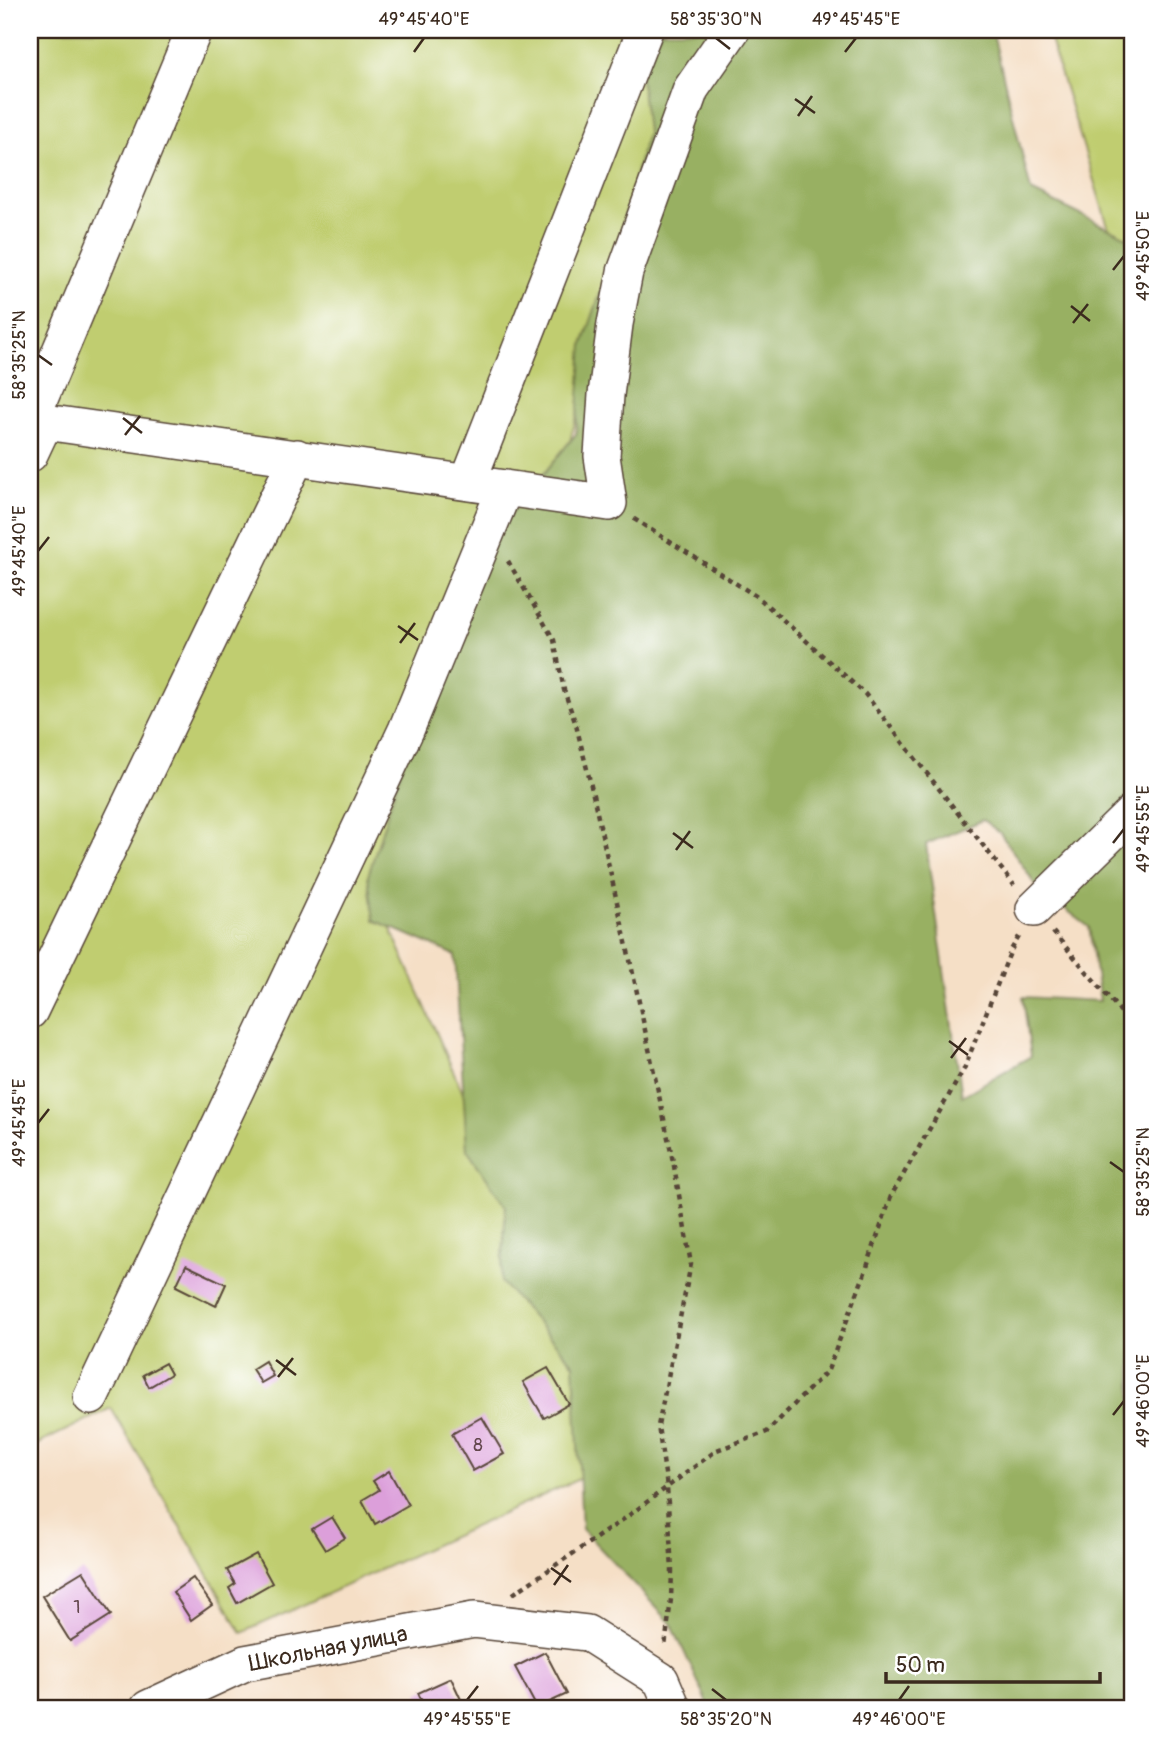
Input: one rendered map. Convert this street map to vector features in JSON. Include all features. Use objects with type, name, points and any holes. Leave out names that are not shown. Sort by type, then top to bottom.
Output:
[{"type":"street","points":[[30,454],[43,354],[194,30]]},
{"type":"street","points":[[468,482],[645,30]]},
{"type":"street","points":[[36,419],[609,503],[603,456],[606,395],[625,272],[691,89],[732,30]]},
{"type":"street","points":[[30,1011],[297,457]]},
{"type":"street","points":[[91,1397],[406,730],[505,488]]},
{"type":"street","points":[[1034,909],[1132,813]]},
{"type":"street","name":"Школьная улица","points":[[148,1708],[245,1663],[474,1620],[587,1633],[667,1694]]},
{"type":"path","points":[[609,503],[759,598],[865,694],[1034,909],[1132,1025]]},
{"type":"path","points":[[507,560],[554,640],[564,690],[589,777],[626,943],[674,1166],[691,1264],[658,1426],[667,1487],[672,1571],[667,1694]]},
{"type":"path","points":[[474,1620],[624,1519],[717,1450],[767,1432],[828,1370],[891,1196],[964,1069],[1011,950],[1034,909]]},
{"type":"green space","points":[[30,30],[688,30],[643,168],[559,482],[368,877],[627,1457],[242,1633],[111,1408],[30,1448]]},
{"type":"green space","points":[[661,30],[992,30],[1031,191],[1129,238],[1124,314],[1132,325],[1132,1708],[710,1708],[671,1623],[582,1529],[574,1364],[501,1282],[506,1206],[467,1150],[455,955],[374,920],[368,876],[462,574],[576,434],[583,345],[620,234],[647,132],[640,70]],"holes":[[[983,820],[1000,833],[1038,888],[1089,927],[1100,1001],[1023,997],[1031,1056],[962,1096],[926,844]]]},
{"type":"green space","points":[[1047,30],[1132,30],[1132,303]]},
{"type":"building","points":[[186,1265],[226,1284],[216,1306],[176,1286]]},
{"type":"building","points":[[265,1361],[273,1376],[261,1383],[252,1369]]},
{"type":"building","points":[[165,1363],[171,1374],[149,1387],[143,1375]]},
{"type":"building","points":[[548,1368],[569,1404],[544,1418],[523,1382]]},
{"type":"building","points":[[482,1417],[504,1454],[473,1471],[452,1434]]},
{"type":"building","points":[[389,1471],[408,1505],[375,1524],[362,1500],[379,1490],[373,1481]]},
{"type":"building","points":[[332,1517],[345,1538],[325,1550],[312,1529]]},
{"type":"building","points":[[256,1554],[272,1583],[237,1603],[229,1588],[235,1584],[227,1570]]},
{"type":"building","points":[[83,1571],[111,1615],[70,1641],[42,1596]]},
{"type":"building","points":[[193,1578],[212,1605],[191,1620],[173,1592]]},
{"type":"building","points":[[545,1652],[567,1694],[537,1708],[515,1667]]},
{"type":"building","points":[[451,1678],[465,1708],[425,1708],[418,1693]]}]
